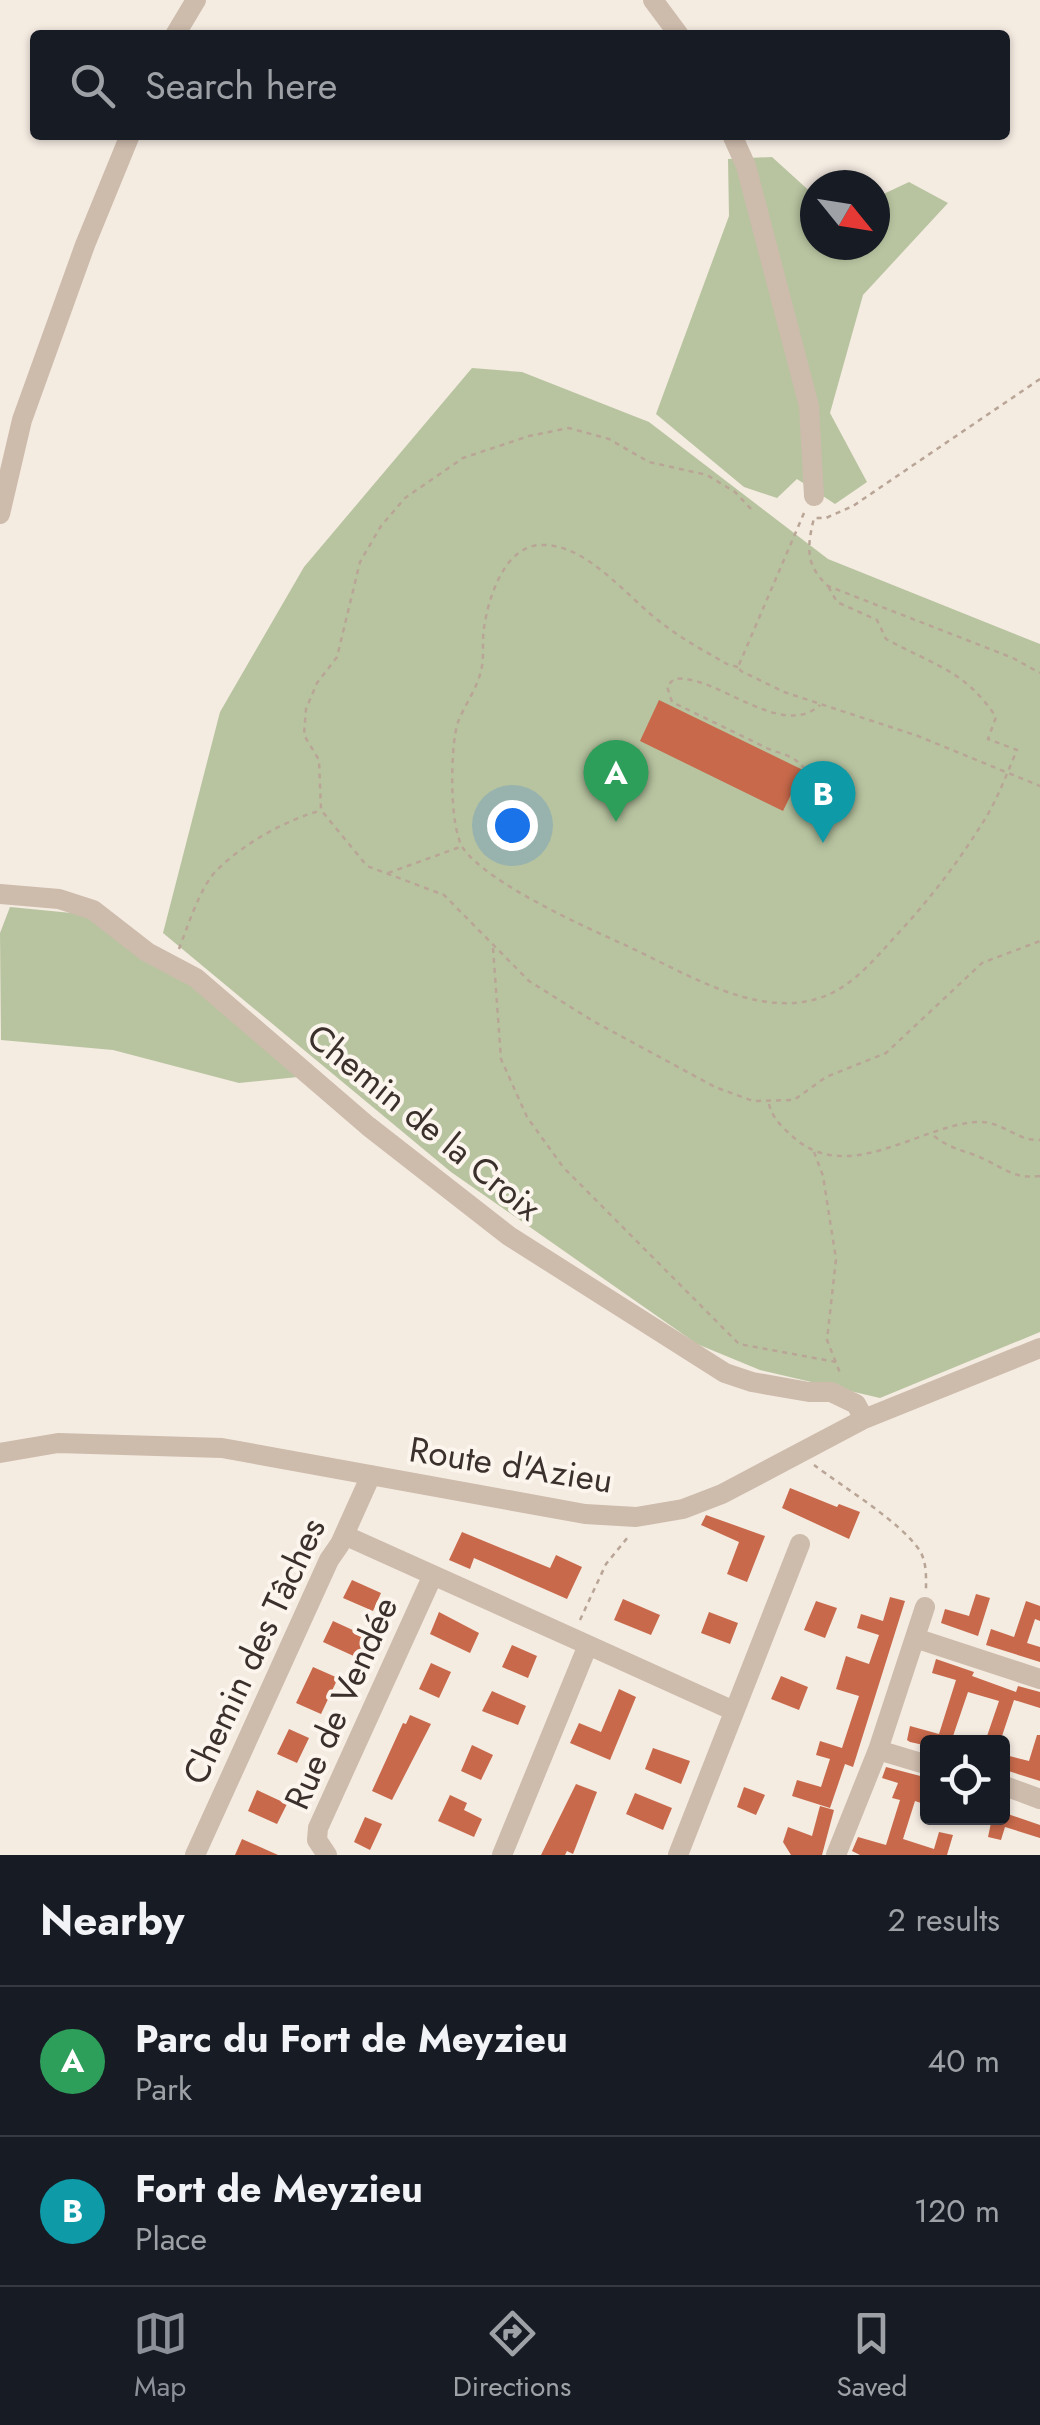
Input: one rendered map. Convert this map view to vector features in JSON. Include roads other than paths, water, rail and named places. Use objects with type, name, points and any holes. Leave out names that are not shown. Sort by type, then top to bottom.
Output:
[{"type":"street","points":[[178,30],[196,0]]},
{"type":"street","points":[[653,0],[676,30]]},
{"type":"street","points":[[0,514],[22,420],[85,245],[128,140]]},
{"type":"street","points":[[734,140],[746,166],[803,377],[811,425],[810,502]]},
{"type":"street","name":"Chemin de la Croix","points":[[0,894],[77,904],[93,910],[147,952],[196,978],[368,1126],[509,1236],[725,1373],[752,1382],[831,1392],[856,1404],[864,1420]]},
{"type":"street","name":"Route d'Azieu","points":[[0,1453],[58,1443],[222,1448],[585,1514],[636,1518],[683,1509],[722,1494],[864,1420],[1040,1348]]},
{"type":"street","name":"Chemin des Tâches","points":[[195,1855],[328,1560],[371,1475]]},
{"type":"street","points":[[344,1535],[734,1711]]},
{"type":"street","points":[[678,1855],[800,1544]]},
{"type":"street","name":"Rue de Vendée","points":[[328,1855],[317,1840],[318,1828],[433,1575]]},
{"type":"street","points":[[836,1855],[878,1750],[925,1607]]},
{"type":"street","points":[[915,1638],[1040,1678]]},
{"type":"street","points":[[502,1855],[579,1641]]},
{"type":"street","points":[[878,1750],[920,1763]]},
{"type":"street","points":[[1010,1788],[1040,1799]]},
{"type":"place","name":"Parc du Fort de Meyzieu","points":[[616,822]]},
{"type":"place","name":"Fort de Meyzieu","points":[[823,843]]}]
